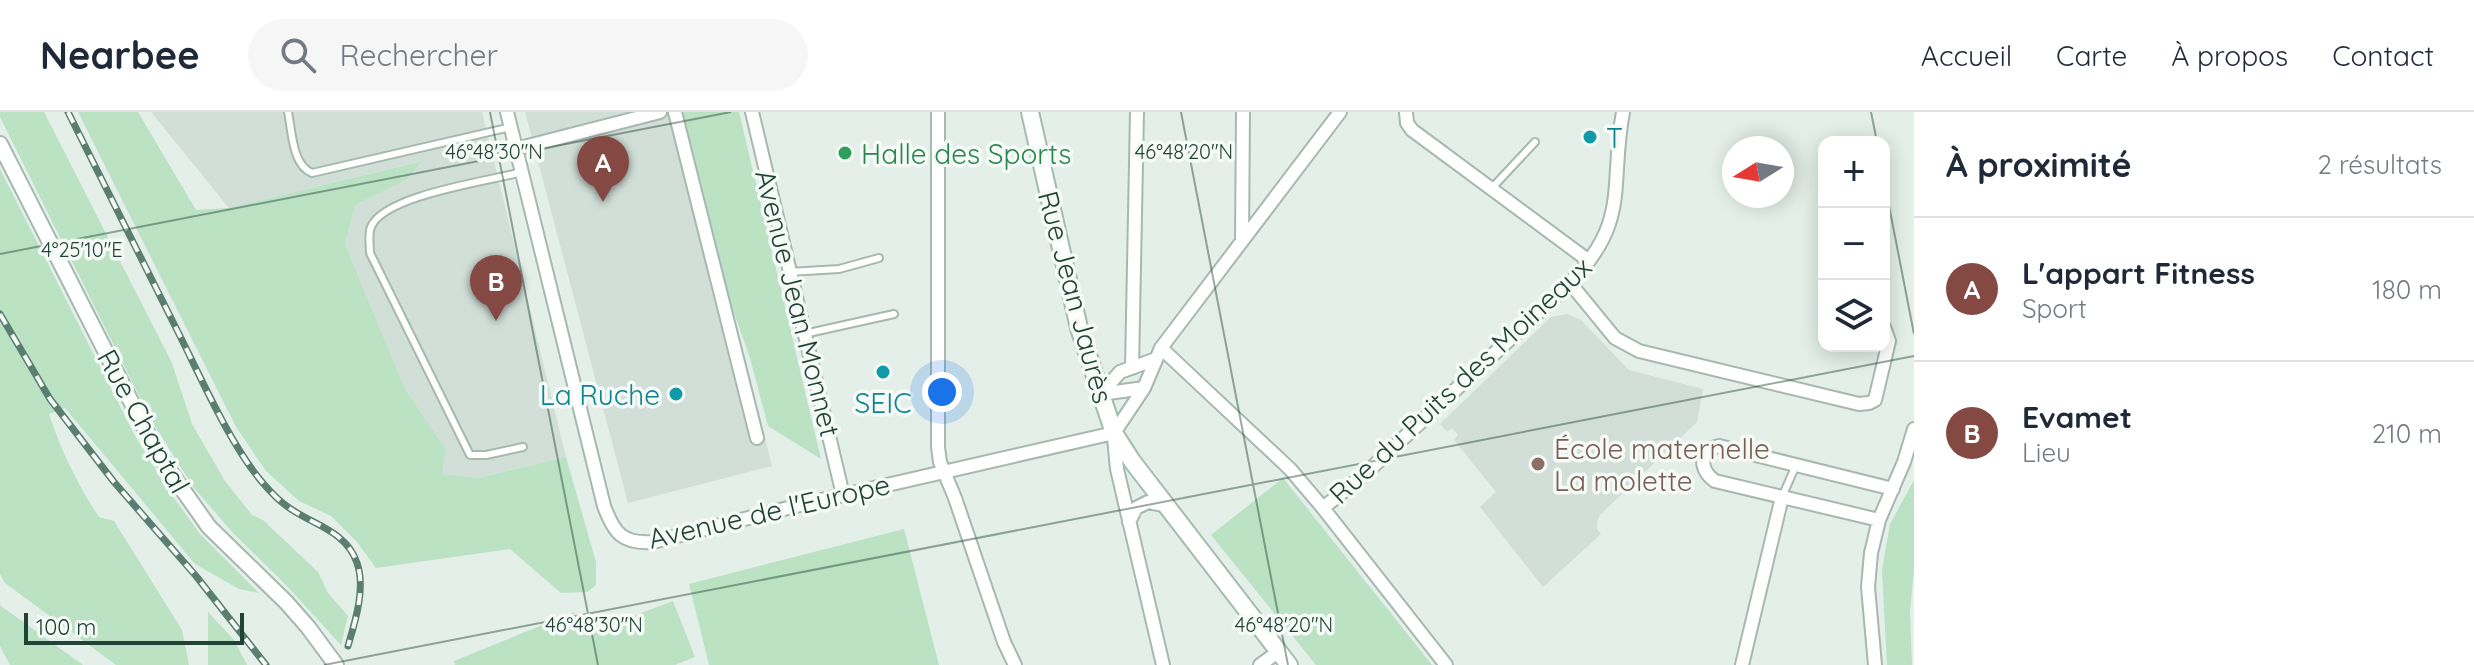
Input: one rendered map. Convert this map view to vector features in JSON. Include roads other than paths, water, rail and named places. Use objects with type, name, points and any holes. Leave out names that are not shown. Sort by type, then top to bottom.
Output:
[{"type":"main road","name":"Rue Jean Jaurès","points":[[1030,112],[1070,291],[1091,367],[1114,433],[1132,461],[1283,658]]},
{"type":"street","name":"Avenue de l'Europe","points":[[507,112],[604,506],[609,520],[622,537],[630,541],[653,542],[1114,433]]},
{"type":"street","points":[[516,149],[660,112]]},
{"type":"street","points":[[675,112],[757,438]]},
{"type":"street","name":"Avenue Jean Monnet","points":[[752,112],[843,495]]},
{"type":"street","points":[[938,112],[940,462],[1015,665]]},
{"type":"street","points":[[1126,370],[1137,112]]},
{"type":"street","points":[[1242,240],[1243,112]]},
{"type":"street","points":[[1163,665],[1117,469],[1114,433],[1144,388],[1159,353],[1340,112]]},
{"type":"street","points":[[1406,112],[1407,123],[1412,130],[1589,261]]},
{"type":"street","name":"Rue du Puits des Moineaux","points":[[1323,508],[1366,473],[1570,283],[1589,261],[1605,237],[1617,197],[1623,112]]},
{"type":"street","name":"Rue Chaptal","points":[[0,144],[168,469],[209,527],[286,602],[332,659]]},
{"type":"street","points":[[1570,283],[1615,338],[1639,351],[1859,404],[1875,400],[1886,352]]},
{"type":"street","points":[[1101,394],[1126,370],[1159,353]]},
{"type":"street","points":[[1159,353],[1290,469],[1446,665]]},
{"type":"street","points":[[1091,367],[1126,370]]},
{"type":"street","points":[[1101,394],[1144,388]]},
{"type":"street","points":[[1875,665],[1868,587],[1871,553],[1879,520],[1914,429]]},
{"type":"street","points":[[1879,520],[1715,481],[1707,476],[1703,468],[1705,453],[1719,446],[1893,489]]},
{"type":"street","points":[[1744,665],[1782,497]]},
{"type":"street","points":[[1129,522],[1136,508],[1148,502],[1167,506]]},
{"type":"street","points":[[1260,665],[1283,658]]},
{"type":"lane","points":[[288,112],[298,157],[305,170],[312,173],[511,127]]},
{"type":"lane","points":[[1491,189],[1535,142]]},
{"type":"lane","points":[[522,172],[422,195],[387,209],[371,228],[370,253],[470,455],[523,447]]},
{"type":"lane","points":[[789,272],[839,269],[879,258]]},
{"type":"lane","points":[[804,334],[894,314]]},
{"type":"lane","points":[[1782,497],[1796,465]]},
{"type":"railway","points":[[68,112],[207,391],[250,467],[278,499],[335,535],[352,552],[360,583],[348,646]]},
{"type":"railway","points":[[0,314],[50,399],[114,482],[196,576],[266,665]]},
{"type":"place","name":"T","points":[[1590,137]]},
{"type":"place","name":"Halle des Sports","points":[[845,153]]},
{"type":"place","name":"L'appart Fitness","points":[[603,202]]},
{"type":"place","name":"Evamet","points":[[496,321]]},
{"type":"place","name":"SEIC","points":[[883,372]]},
{"type":"place","name":"La Ruche","points":[[676,394]]},
{"type":"place","name":"École maternelle La molette","points":[[1538,464]]}]
